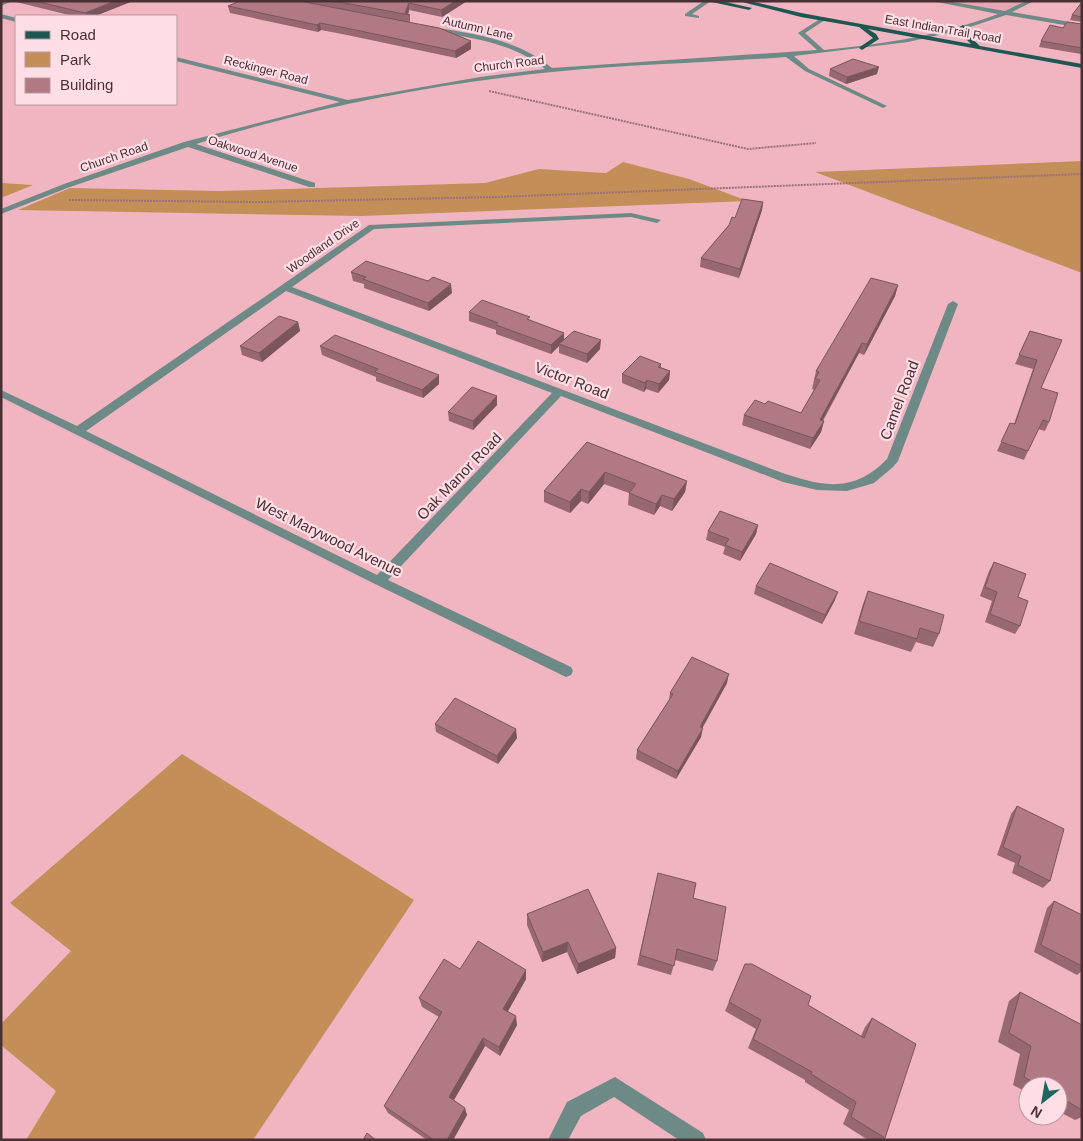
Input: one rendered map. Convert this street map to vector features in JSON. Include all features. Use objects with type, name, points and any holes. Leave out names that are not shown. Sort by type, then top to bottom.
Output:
[{"type":"main road","name":"East Indian Trail Road","points":[[709,1],[780,14],[801,15]]},
{"type":"main road","name":"East Indian Trail Road","points":[[741,1],[801,15],[1082,66]]},
{"type":"main road","points":[[858,25],[876,39],[862,48]]},
{"type":"main road","points":[[963,27],[965,37],[979,47]]},
{"type":"street","points":[[1,4],[8,1]]},
{"type":"street","points":[[698,17],[687,15],[709,1]]},
{"type":"street","points":[[934,1],[1082,26]]},
{"type":"street","name":"Church Road","points":[[1,212],[74,183],[187,144],[310,111],[469,80],[551,70],[788,56],[862,48],[926,37],[963,27],[1008,13],[1031,1]]},
{"type":"street","points":[[1,16],[15,20]]},
{"type":"street","points":[[823,19],[801,33],[823,52]]},
{"type":"street","name":"Autumn Lane","points":[[426,28],[500,42],[532,55],[551,70]]},
{"type":"street","points":[[788,56],[807,70],[883,106]]},
{"type":"street","name":"Reckinger Road","points":[[178,60],[350,103]]},
{"type":"street","name":"Oakwood Avenue","points":[[187,144],[312,185]]},
{"type":"street","name":"Woodland Drive","points":[[78,431],[372,227],[631,215],[657,220]]},
{"type":"street","name":"Victor Road","points":[[285,287],[794,481],[822,488],[852,486]]},
{"type":"street","name":"Camel Road","points":[[852,486],[862,484],[878,476],[892,461],[953,304]]},
{"type":"street","name":"Oak Manor Road","points":[[379,581],[560,391]]},
{"type":"street","name":"West Marywood Avenue","points":[[1,393],[379,581],[566,670]]},
{"type":"street","points":[[558,1140],[574,1109],[615,1086],[696,1140]]},
{"type":"path","points":[[469,80],[481,89],[748,149],[816,142]]},
{"type":"path","points":[[68,200],[258,202],[498,197],[1082,174]]},
{"type":"shaded area","points":[[942,1],[1025,1],[1006,12]]},
{"type":"green space","points":[[1082,161],[1082,273],[815,172]]},
{"type":"green space","points":[[623,162],[689,179],[748,201],[361,216],[18,210],[70,188],[219,191],[485,183],[539,169],[606,173]]},
{"type":"green space","points":[[1,183],[33,185],[1,198]]},
{"type":"green space","points":[[182,754],[414,900],[253,1140],[26,1140],[56,1091],[1,1045],[1,1024],[71,951],[10,903]]},
{"type":"building","points":[[35,1],[115,1],[85,13]]},
{"type":"building","points":[[240,1],[300,1],[439,28],[471,41],[455,51],[228,6]]},
{"type":"building","points":[[334,1],[456,1],[441,10],[409,3],[405,13],[410,15]]},
{"type":"building","points":[[1082,2],[1082,17],[1072,15]]},
{"type":"building","points":[[1067,22],[1082,24],[1082,48],[1041,41],[1050,25],[1063,28]]},
{"type":"building","points":[[853,59],[879,67],[847,77],[830,69]]},
{"type":"building","points":[[742,199],[763,202],[740,269],[701,258],[729,225],[732,217],[735,218]]},
{"type":"building","points":[[366,261],[428,281],[433,277],[451,284],[428,303],[363,279],[366,277],[351,272]]},
{"type":"building","points":[[871,278],[898,285],[867,344],[862,343],[820,420],[824,421],[813,438],[744,415],[755,400],[765,404],[768,401],[801,413],[820,380],[815,379],[819,372],[816,371]]},
{"type":"building","points":[[482,300],[530,317],[527,319],[564,333],[551,345],[496,325],[498,323],[469,312]]},
{"type":"building","points":[[279,316],[298,322],[259,353],[240,346]]},
{"type":"building","points":[[574,331],[601,340],[587,354],[559,344]]},
{"type":"building","points":[[1030,331],[1062,340],[1041,388],[1058,393],[1049,422],[1043,420],[1028,451],[1001,442],[1010,423],[1015,424],[1037,360],[1019,355]]},
{"type":"building","points":[[335,335],[439,375],[422,390],[375,372],[378,369],[320,346]]},
{"type":"building","points":[[640,356],[661,364],[658,367],[670,371],[659,384],[647,380],[645,383],[622,374]]},
{"type":"building","points":[[472,387],[497,396],[473,421],[448,412]]},
{"type":"building","points":[[587,442],[687,481],[674,499],[662,495],[656,504],[629,493],[636,484],[605,472],[589,492],[581,489],[570,502],[544,491]]},
{"type":"building","points":[[720,511],[758,525],[742,552],[725,545],[729,539],[708,531]]},
{"type":"building","points":[[994,562],[1026,574],[1018,597],[1028,601],[1020,626],[990,614],[997,592],[985,587]]},
{"type":"building","points":[[770,563],[838,592],[825,615],[756,586]]},
{"type":"building","points":[[868,591],[944,615],[939,634],[920,628],[917,639],[859,621]]},
{"type":"building","points":[[692,657],[729,674],[700,727],[703,728],[678,771],[637,750],[673,694],[670,693]]},
{"type":"building","points":[[455,698],[516,729],[497,756],[435,724]]},
{"type":"building","points":[[1017,806],[1064,829],[1050,881],[1018,865],[1021,856],[1003,847]]},
{"type":"building","points":[[658,873],[696,883],[693,898],[726,907],[717,961],[677,949],[674,966],[640,955]]},
{"type":"building","points":[[588,889],[616,948],[578,964],[568,942],[543,952],[527,914]]},
{"type":"building","points":[[1054,901],[1082,915],[1082,966],[1041,945]]},
{"type":"building","points":[[478,941],[526,970],[503,1009],[516,1016],[499,1047],[483,1038],[449,1097],[465,1108],[447,1140],[434,1140],[384,1106],[442,1012],[419,998],[444,959],[460,969]]},
{"type":"building","points":[[745,964],[752,964],[811,996],[808,1005],[864,1038],[872,1018],[916,1044],[885,1138],[851,1117],[856,1102],[811,1074],[812,1072],[753,1039],[761,1020],[729,1002]]},
{"type":"building","points":[[1020,992],[1082,1025],[1082,1110],[1068,1102],[1068,1076],[1024,1076],[1031,1046],[1009,1033]]},
{"type":"building","points":[[367,1133],[376,1140],[363,1140]]}]
